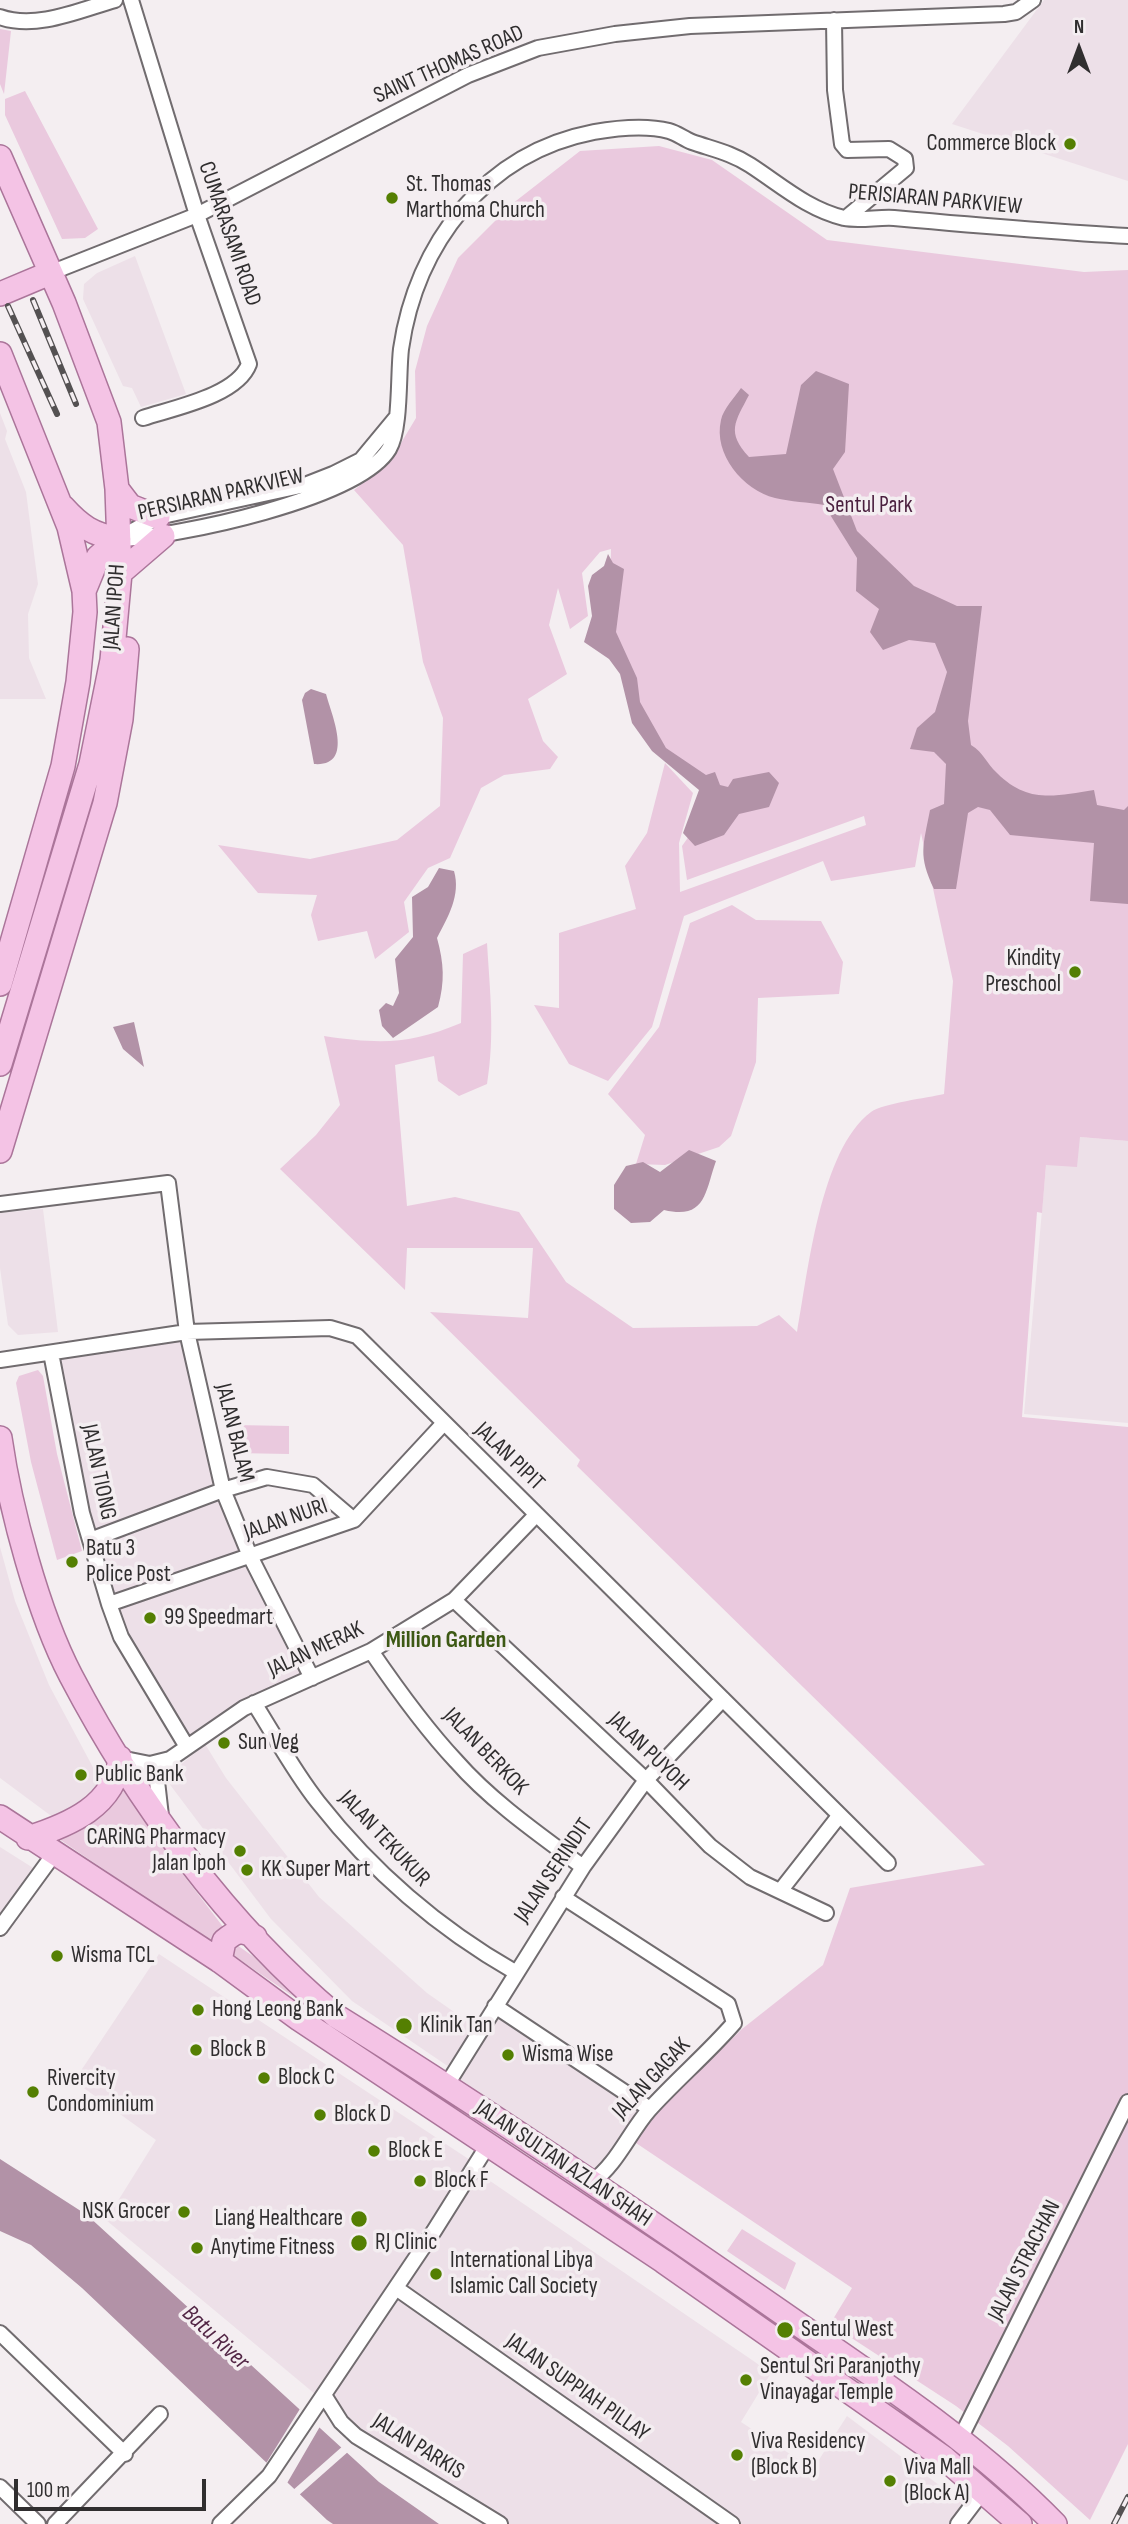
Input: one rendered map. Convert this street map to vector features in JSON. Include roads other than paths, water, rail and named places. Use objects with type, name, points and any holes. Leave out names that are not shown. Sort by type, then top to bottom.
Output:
[{"type":"main road","name":"JALAN IPOH","points":[[0,157],[109,422],[117,489],[120,573],[112,660],[92,764],[0,1064]]},
{"type":"main road","points":[[0,293],[50,274]]},
{"type":"main road","name":"JALAN IPOH","points":[[0,354],[54,498],[69,527],[84,590],[83,643],[63,766],[0,984]]},
{"type":"main road","points":[[0,1151],[105,803],[113,768],[126,668],[126,601],[120,573],[160,526],[130,506],[117,489]]},
{"type":"main road","points":[[54,498],[82,527],[101,536],[119,539]]},
{"type":"main road","points":[[84,590],[98,557],[119,539]]},
{"type":"main road","name":"JALAN SULTAN AZLAN SHAH","points":[[0,1438],[6,1474],[41,1603],[70,1674],[177,1846],[255,1937],[336,2016],[592,2182],[960,2439],[1016,2485],[1055,2524]]},
{"type":"main road","points":[[28,1838],[68,1823],[103,1798],[118,1774],[120,1758]]},
{"type":"main road","name":"JALAN SULTAN AZLAN SHAH","points":[[0,1817],[28,1838],[220,1961],[299,2019],[663,2261],[944,2458],[1020,2524]]},
{"type":"main road","points":[[220,1961],[224,1941],[236,1931],[246,1931],[255,1937]]},
{"type":"main road","points":[[336,2016],[377,2050],[479,2118],[490,2139],[488,2145]]},
{"type":"street","points":[[0,17],[12,21],[43,20],[115,0]]},
{"type":"street","name":"CUMARASAMI ROAD","points":[[131,0],[197,215],[249,364],[245,377],[226,390],[142,418]]},
{"type":"street","name":"SAINT THOMAS ROAD","points":[[50,274],[197,215],[468,75],[538,48],[615,34],[690,26],[1004,14],[1028,4]]},
{"type":"street","points":[[834,20],[835,90],[842,144],[847,150],[889,149],[905,159],[906,168],[846,218]]},
{"type":"street","name":"PERISIARAN PARKVIEW","points":[[368,464],[389,448],[396,418],[408,311],[428,259],[444,229],[466,201],[495,177],[530,155],[595,132],[643,129],[671,131],[749,164],[805,204],[846,218],[890,218],[1128,236]]},
{"type":"street","name":"PERSIARAN PARKVIEW","points":[[119,539],[160,526],[311,498],[346,485],[368,464]]},
{"type":"street","name":"JALAN BALAM","points":[[0,1204],[169,1183],[187,1332],[223,1490],[250,1556],[312,1678]]},
{"type":"street","name":"JALAN PIPIT","points":[[0,1360],[187,1332],[330,1328],[345,1330],[357,1336],[888,1863]]},
{"type":"street","name":"JALAN TIONG","points":[[51,1353],[90,1539],[121,1637],[187,1747]]},
{"type":"street","name":"JALAN NURI","points":[[110,1604],[354,1520],[443,1424]]},
{"type":"street","points":[[90,1539],[223,1490],[267,1477],[313,1485],[354,1520]]},
{"type":"street","name":"JALAN MERAK","points":[[170,1759],[254,1703],[371,1650],[454,1600],[536,1515]]},
{"type":"street","name":"JALAN PUYOH","points":[[454,1600],[646,1780],[710,1846],[750,1877],[826,1913]]},
{"type":"street","name":"JALAN BERKOK","points":[[371,1650],[397,1690],[457,1763],[521,1821],[583,1867]]},
{"type":"street","name":"JALAN SERINDIT","points":[[446,2086],[583,1867],[646,1780],[723,1699]]},
{"type":"street","name":"JALAN TEKUKUR","points":[[254,1703],[316,1800],[408,1899],[449,1932],[515,1972]]},
{"type":"street","points":[[120,1758],[150,1764],[170,1759]]},
{"type":"street","points":[[164,1827],[156,1788],[159,1775],[170,1759]]},
{"type":"street","points":[[781,1890],[839,1816]]},
{"type":"street","points":[[0,1928],[54,1854]]},
{"type":"street","name":"JALAN GAGAK","points":[[563,1897],[728,2004],[734,2023],[699,2063],[650,2109],[603,2174],[592,2182]]},
{"type":"street","points":[[495,2006],[650,2109]]},
{"type":"street","name":"JALAN STRACHAN","points":[[960,2439],[1128,2102]]},
{"type":"street","points":[[220,2524],[269,2476],[396,2288],[488,2145]]},
{"type":"street","name":"JALAN SUPPIAH PILLAY","points":[[396,2288],[732,2524]]},
{"type":"street","points":[[0,2333],[125,2454]]},
{"type":"street","name":"JALAN PARKIS","points":[[324,2395],[341,2422],[356,2436],[500,2524]]},
{"type":"street","points":[[55,2524],[125,2454],[160,2414]]},
{"type":"street","points":[[0,2487],[38,2524]]},
{"type":"street","points":[[958,2524],[983,2491]]},
{"type":"water","points":[[816,371],[849,384],[845,452],[833,469],[857,531],[914,586],[957,606],[982,606],[968,721],[971,745],[997,773],[1020,790],[1031,794],[1054,795],[1094,790],[1097,805],[1124,810],[1128,806],[1128,904],[1090,901],[1094,843],[1010,835],[990,810],[978,807],[968,813],[956,889],[934,889],[923,851],[930,810],[944,804],[946,764],[934,752],[910,749],[917,728],[935,712],[947,672],[935,643],[909,640],[883,650],[870,632],[879,609],[856,591],[857,558],[824,505],[763,494],[733,469],[722,445],[722,416],[741,388],[749,395],[735,427],[737,441],[749,457],[786,454],[801,385]]},
{"type":"water","points":[[608,554],[613,563],[624,569],[616,632],[637,678],[640,702],[666,748],[706,775],[715,772],[720,785],[728,787],[733,779],[769,772],[779,783],[769,807],[739,814],[724,835],[695,846],[683,833],[699,790],[652,751],[632,723],[620,674],[609,659],[584,642],[592,616],[588,586],[592,575],[604,566]]},
{"type":"water","points":[[311,689],[326,694],[336,727],[337,749],[334,757],[327,763],[314,764],[302,700],[305,693]]},
{"type":"water","points":[[439,868],[454,871],[456,889],[452,906],[437,938],[443,972],[438,1007],[393,1038],[382,1026],[379,1010],[386,1003],[393,1006],[399,993],[395,959],[413,937],[412,897],[428,887]]},
{"type":"water","points":[[134,1022],[144,1067],[123,1049],[113,1027]]},
{"type":"water","points":[[689,1150],[716,1161],[706,1193],[696,1207],[678,1212],[664,1210],[650,1222],[631,1223],[614,1209],[614,1185],[626,1166],[643,1162],[660,1172]]},
{"type":"water","name":"Batu River","points":[[0,2159],[87,2215],[379,2482],[439,2524],[333,2524],[327,2520],[82,2288],[31,2245],[0,2231]]},
{"type":"railway","points":[[33,300],[76,404]]},
{"type":"railway","points":[[8,306],[57,414]]},
{"type":"railway","points":[[1114,2524],[1128,2497]]},
{"type":"place","name":"Commerce Block","points":[[1070,144]]},
{"type":"place","name":"St. Thomas Marthoma Church","points":[[392,198]]},
{"type":"place","name":"Kindity Preschool","points":[[1075,972]]},
{"type":"place","name":"Batu 3 Police Post","points":[[72,1562]]},
{"type":"place","name":"99 Speedmart","points":[[150,1618]]},
{"type":"place","name":"Sun Veg","points":[[224,1743]]},
{"type":"place","name":"Public Bank","points":[[81,1775]]},
{"type":"place","name":"CARiNG Pharmacy Jalan Ipoh","points":[[240,1851]]},
{"type":"place","name":"KK Super Mart","points":[[247,1870]]},
{"type":"place","name":"Wisma TCL","points":[[57,1956]]},
{"type":"place","name":"Hong Leong Bank","points":[[198,2010]]},
{"type":"place","name":"Klinik Tan","points":[[404,2026]]},
{"type":"place","name":"Block B","points":[[196,2050]]},
{"type":"place","name":"Wisma Wise","points":[[508,2055]]},
{"type":"place","name":"Block C","points":[[264,2078]]},
{"type":"place","name":"Rivercity Condominium","points":[[33,2092]]},
{"type":"place","name":"Block D","points":[[320,2115]]},
{"type":"place","name":"Block E","points":[[374,2151]]},
{"type":"place","name":"Block F","points":[[420,2181]]},
{"type":"place","name":"NSK Grocer","points":[[184,2212]]},
{"type":"place","name":"Liang Healthcare","points":[[359,2219]]},
{"type":"place","name":"RJ Clinic","points":[[359,2243]]},
{"type":"place","name":"Anytime Fitness","points":[[197,2248]]},
{"type":"place","name":"International Libya Islamic Call Society","points":[[436,2274]]},
{"type":"place","name":"Sentul West","points":[[785,2330]]},
{"type":"place","name":"Sentul Sri Paranjothy Vinayagar Temple","points":[[746,2380]]},
{"type":"place","name":"Viva Residency (Block B)","points":[[737,2455]]},
{"type":"place","name":"Viva Mall (Block A)","points":[[890,2481]]},
{"type":"district","name":"Million Garden","points":[[446,1641]]},
{"type":"park label","name":"Sentul Park","points":[[869,506]]}]
